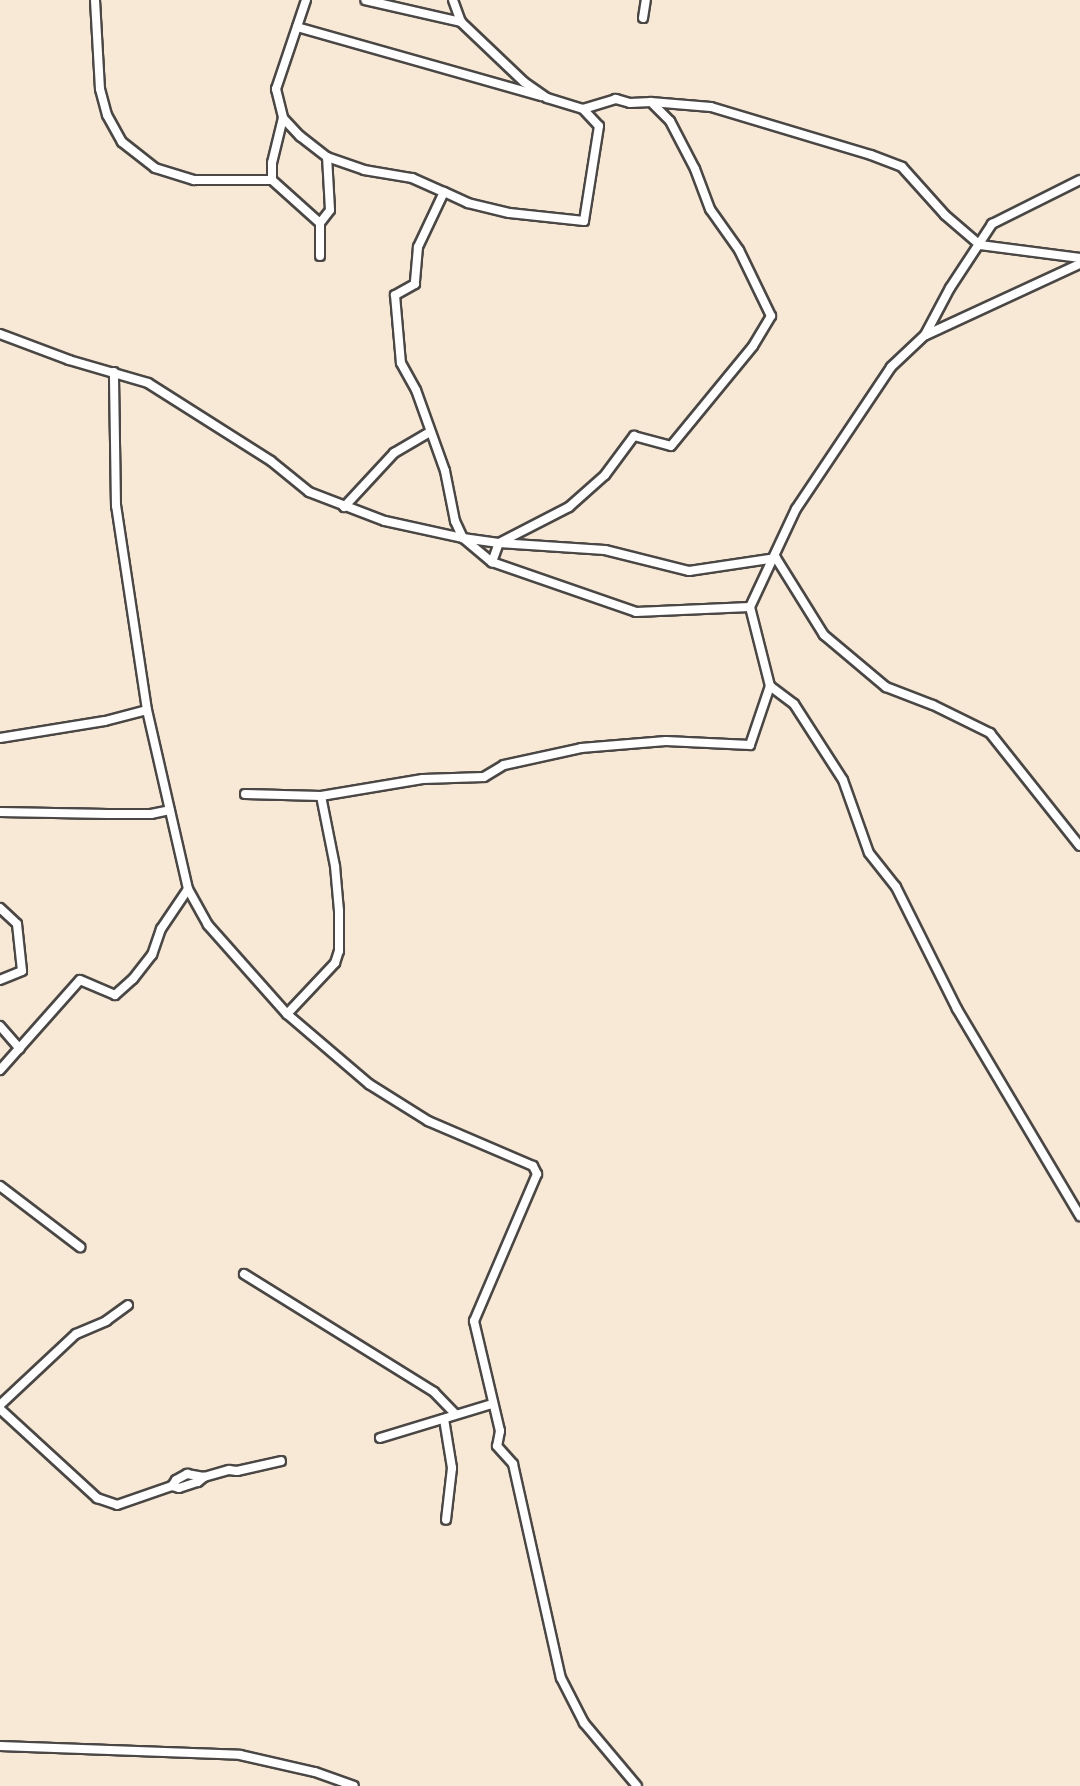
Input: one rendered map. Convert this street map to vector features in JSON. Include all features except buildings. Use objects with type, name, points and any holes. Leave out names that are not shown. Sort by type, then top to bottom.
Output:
[{"type":"street","points":[[95,0],[100,89],[107,115],[122,142],[155,168],[194,180],[272,180],[320,223]]},
{"type":"street","points":[[272,180],[272,163],[283,118],[276,89],[306,0]]},
{"type":"street","points":[[365,0],[461,22]]},
{"type":"street","points":[[453,0],[461,22],[525,82],[547,98]]},
{"type":"street","points":[[643,18],[646,0]]},
{"type":"street","points":[[283,118],[300,136],[327,157],[364,170],[412,178],[468,203],[508,213],[584,221],[599,126],[583,109],[297,27]]},
{"type":"street","points":[[583,109],[616,99],[630,103],[651,102],[711,107],[871,155],[902,167],[945,215],[980,245],[1080,258]]},
{"type":"street","points":[[492,562],[499,543],[569,507],[605,475],[634,436],[671,446],[753,346],[771,316],[739,250],[710,209],[695,169],[670,120],[651,102]]},
{"type":"street","points":[[320,256],[320,223],[330,210],[327,157]]},
{"type":"street","points":[[925,335],[950,288],[992,224],[1080,180]]},
{"type":"street","points":[[444,192],[418,247],[415,284],[395,295],[401,363],[416,390],[445,471],[455,520],[463,538],[492,562],[636,612],[750,608]]},
{"type":"street","points":[[245,794],[321,796],[423,779],[484,777],[504,765],[581,748],[666,741],[750,745],[770,686],[750,608],[776,558],[796,509],[891,367],[925,335],[1080,264]]},
{"type":"street","points":[[0,334],[69,360],[148,384],[271,461],[309,492],[385,521],[463,538],[499,543],[605,550],[689,571],[776,558]]},
{"type":"street","points":[[114,372],[117,506],[147,710],[188,889],[208,925],[287,1014],[369,1084],[428,1121],[532,1166],[537,1174],[474,1321],[500,1431],[497,1446],[513,1464],[518,1482],[561,1678],[584,1723],[637,1786]]},
{"type":"street","points":[[344,507],[393,453],[430,432]]},
{"type":"street","points":[[776,558],[824,634],[886,687],[933,705],[990,733],[1080,846]]},
{"type":"street","points":[[770,686],[794,704],[843,780],[868,853],[896,887],[957,1009],[1080,1216]]},
{"type":"street","points":[[0,738],[105,720],[147,710]]},
{"type":"street","points":[[287,1014],[334,963],[339,951],[339,911],[334,867],[321,796]]},
{"type":"street","points":[[0,812],[108,814],[170,810]]},
{"type":"street","points":[[0,1070],[80,980],[115,995],[133,979],[152,955],[161,929],[188,889]]},
{"type":"street","points":[[0,908],[16,924],[22,971],[0,980]]},
{"type":"street","points":[[0,1026],[20,1049]]},
{"type":"street","points":[[0,1186],[80,1248]]},
{"type":"street","points":[[244,1275],[434,1392],[454,1414]]},
{"type":"street","points":[[128,1305],[106,1321],[76,1334],[0,1407],[97,1498],[117,1505],[172,1486],[179,1488],[198,1482],[204,1477],[281,1461]]},
{"type":"street","points":[[380,1438],[454,1414],[466,1414],[492,1404]]},
{"type":"street","points":[[444,1419],[452,1468],[446,1520]]},
{"type":"street","points":[[0,1746],[240,1755],[315,1772],[354,1786]]}]
